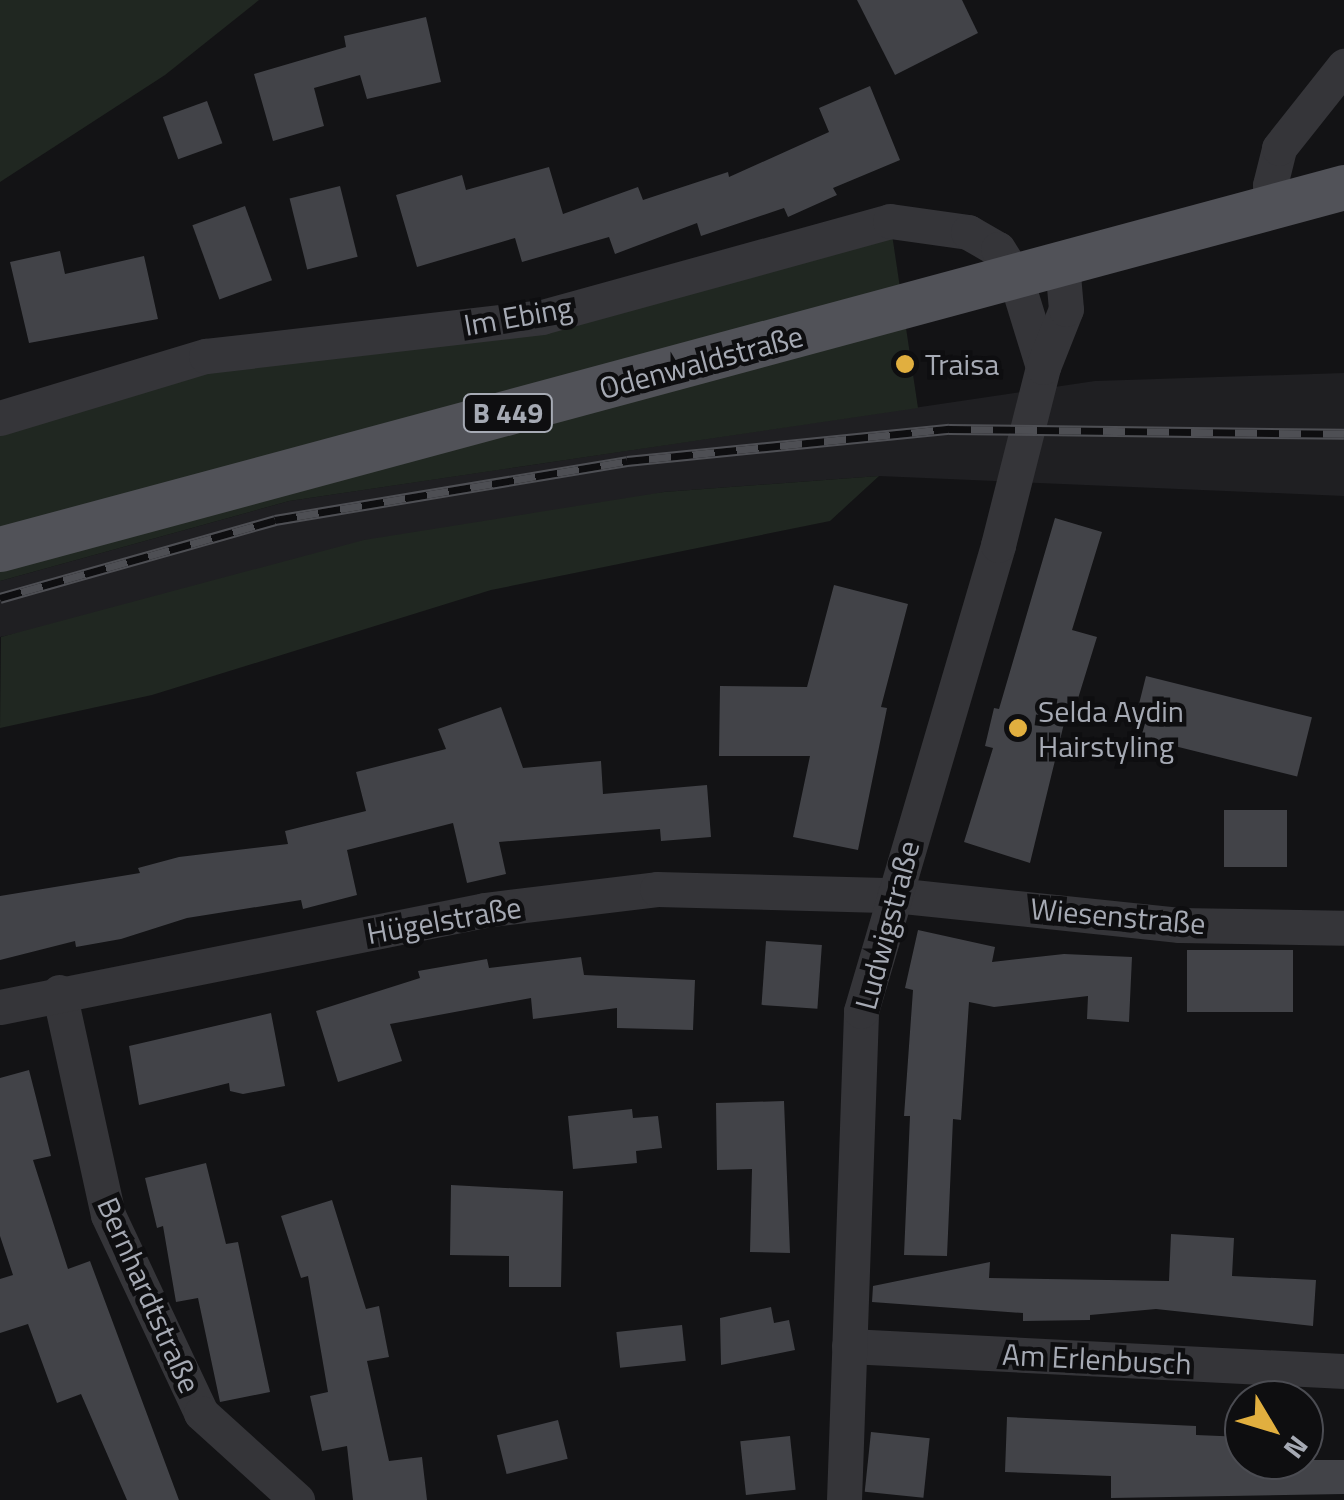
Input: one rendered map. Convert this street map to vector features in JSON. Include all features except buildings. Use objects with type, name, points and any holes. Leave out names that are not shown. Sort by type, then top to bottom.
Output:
[{"type":"main road","name":"Odenwaldstraße","points":[[0,549],[1344,187]]},
{"type":"street","points":[[1274,206],[1270,185],[1279,148],[1344,66]]},
{"type":"street","name":"Im Ebing","points":[[0,418],[206,356],[542,318],[890,221],[975,234],[1002,253],[1015,276]]},
{"type":"street","name":"Ludwigstraße","points":[[844,1500],[861,1012],[998,545],[1043,368],[1066,308],[1062,264]]},
{"type":"street","points":[[1015,276],[1043,368]]},
{"type":"street","name":"Hügelstraße","points":[[0,1007],[58,992],[484,910],[657,890],[894,894]]},
{"type":"street","name":"Wiesenstraße","points":[[894,894],[1180,925],[1344,928]]},
{"type":"street","name":"Bernhardtstraße","points":[[58,992],[108,1215],[201,1414],[297,1500]]},
{"type":"street","name":"Am Erlenbusch","points":[[849,1346],[1344,1372]]},
{"type":"shaded area","points":[[0,0],[259,0],[165,75],[0,182]]},
{"type":"shaded area","points":[[890,221],[918,408],[289,501],[0,581],[0,418],[206,356],[542,317]]},
{"type":"shaded area","points":[[1344,373],[1344,496],[879,476],[664,492],[0,637],[0,581],[289,501],[1095,381]]},
{"type":"shaded area","points":[[879,476],[830,521],[491,590],[152,695],[0,728],[1,637],[364,540],[664,492]]},
{"type":"railway","points":[[0,598],[275,520],[627,461],[949,429],[1344,434]]},
{"type":"place","name":"Traisa","points":[[905,364]]},
{"type":"place","name":"Selda Aydin Hairstyling","points":[[1018,728]]}]
